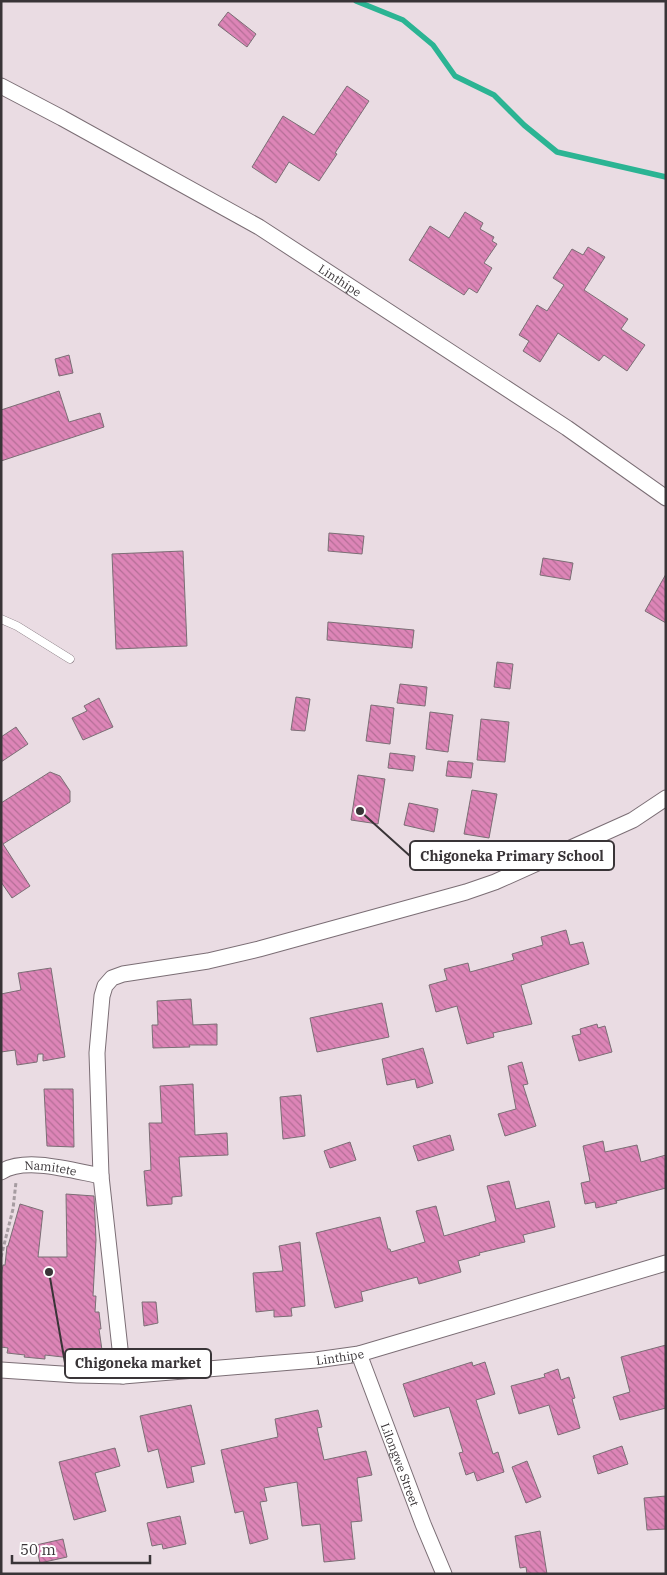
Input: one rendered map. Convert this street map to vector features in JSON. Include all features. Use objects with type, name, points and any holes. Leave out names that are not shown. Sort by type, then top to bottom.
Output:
[{"type":"street","name":"Linthipe","points":[[1,86],[259,227],[566,428],[666,498]]},
{"type":"street","points":[[123,1376],[101,1176],[97,1053],[102,996],[105,986],[112,978],[123,974],[217,959],[466,892],[496,882],[624,824],[666,798]]},
{"type":"street","name":"Namitete","points":[[1,1172],[18,1165],[33,1165],[101,1176]]},
{"type":"street","name":"Linthipe","points":[[1,1370],[123,1376],[316,1360],[359,1354],[666,1263]]},
{"type":"street","name":"Lilongwe Street","points":[[359,1354],[423,1524],[444,1574]]},
{"type":"lane","points":[[1,619],[17,626],[70,659]]},
{"type":"path","points":[[1,1257],[13,1209],[18,1165]]},
{"type":"building","points":[[228,12],[256,34],[247,47],[218,25]]},
{"type":"building","points":[[347,86],[369,101],[319,181],[289,162],[276,183],[252,167],[283,116],[314,135]]},
{"type":"building","points":[[465,212],[483,223],[480,229],[494,237],[492,241],[497,244],[484,263],[492,268],[477,293],[469,288],[464,295],[409,260],[430,226],[449,238]]},
{"type":"building","points":[[588,247],[605,257],[584,290],[628,319],[621,329],[645,345],[627,371],[604,355],[599,361],[558,333],[540,362],[523,351],[529,341],[519,335],[537,305],[547,311],[564,285],[553,278],[572,249],[583,255]]},
{"type":"building","points":[[69,355],[73,373],[59,376],[55,359]]},
{"type":"building","points":[[59,391],[69,422],[100,413],[104,427],[1,461],[1,410]]},
{"type":"building","points":[[329,533],[364,536],[362,554],[328,551]]},
{"type":"building","points":[[183,551],[187,646],[116,649],[112,554]]},
{"type":"building","points":[[543,558],[573,563],[570,580],[540,575]]},
{"type":"building","points":[[666,574],[666,623],[645,611]]},
{"type":"building","points":[[328,622],[414,630],[412,648],[327,640]]},
{"type":"building","points":[[497,662],[513,664],[510,689],[494,687]]},
{"type":"building","points":[[400,684],[427,687],[425,706],[397,703]]},
{"type":"building","points":[[296,697],[310,699],[305,731],[291,730]]},
{"type":"building","points":[[99,698],[113,727],[83,740],[72,718],[87,711],[84,706]]},
{"type":"building","points":[[371,705],[394,708],[390,744],[366,741]]},
{"type":"building","points":[[430,712],[453,715],[448,752],[426,749]]},
{"type":"building","points":[[481,719],[509,722],[505,762],[477,760]]},
{"type":"building","points":[[16,727],[28,744],[1,762],[1,737]]},
{"type":"building","points":[[390,753],[415,756],[413,771],[388,768]]},
{"type":"building","points":[[448,761],[473,763],[471,778],[446,776]]},
{"type":"building","points":[[50,772],[60,776],[70,791],[70,802],[3,844],[30,886],[12,898],[1,882],[1,803]]},
{"type":"building","points":[[358,775],[385,779],[378,824],[351,820]]},
{"type":"building","points":[[472,790],[497,794],[489,838],[464,834]]},
{"type":"building","points":[[409,803],[438,809],[434,832],[404,825]]},
{"type":"building","points":[[566,930],[570,945],[583,942],[589,964],[521,985],[532,1024],[493,1033],[494,1037],[467,1044],[457,1006],[436,1012],[429,985],[447,980],[444,969],[468,963],[470,972],[514,960],[512,954],[543,945],[541,937]]},
{"type":"building","points":[[51,968],[65,1057],[43,1061],[43,1054],[38,1054],[37,1062],[17,1065],[15,1050],[1,1052],[1,994],[21,990],[18,973]]},
{"type":"building","points":[[191,999],[193,1025],[217,1024],[217,1045],[153,1048],[152,1025],[158,1025],[157,1001]]},
{"type":"building","points":[[382,1003],[389,1037],[317,1052],[310,1018]]},
{"type":"building","points":[[597,1024],[598,1028],[605,1026],[612,1052],[579,1061],[572,1036],[581,1034],[580,1029]]},
{"type":"building","points":[[423,1048],[433,1083],[417,1088],[415,1079],[387,1085],[382,1059]]},
{"type":"building","points":[[522,1062],[528,1084],[523,1085],[536,1126],[505,1136],[498,1114],[516,1109],[508,1066]]},
{"type":"building","points":[[193,1084],[195,1135],[227,1133],[228,1155],[179,1157],[182,1196],[172,1197],[172,1204],[147,1206],[144,1171],[151,1170],[149,1123],[162,1123],[160,1086]]},
{"type":"building","points":[[44,1089],[73,1089],[74,1147],[47,1146]]},
{"type":"building","points":[[301,1095],[305,1136],[283,1139],[280,1097]]},
{"type":"building","points":[[450,1135],[454,1150],[418,1161],[413,1146]]},
{"type":"building","points":[[603,1141],[605,1152],[637,1145],[641,1162],[666,1155],[666,1188],[596,1208],[595,1202],[585,1204],[581,1183],[590,1181],[583,1146]]},
{"type":"building","points":[[350,1142],[356,1160],[330,1168],[324,1151]]},
{"type":"building","points":[[509,1181],[516,1209],[549,1201],[555,1227],[523,1235],[525,1242],[479,1253],[480,1255],[458,1261],[461,1272],[419,1284],[417,1277],[361,1292],[363,1301],[335,1308],[316,1233],[380,1217],[388,1249],[391,1252],[425,1242],[416,1211],[436,1206],[444,1236],[496,1221],[487,1186]]},
{"type":"building","points":[[66,1194],[94,1196],[96,1240],[93,1296],[96,1296],[95,1312],[99,1312],[102,1350],[97,1351],[98,1361],[45,1355],[45,1359],[24,1357],[25,1355],[7,1353],[8,1348],[1,1347],[1,1277],[3,1265],[5,1265],[7,1246],[20,1204],[43,1211],[38,1257],[67,1257]]},
{"type":"building","points":[[300,1242],[305,1306],[291,1308],[292,1316],[274,1317],[274,1310],[256,1312],[253,1273],[283,1271],[279,1246]]},
{"type":"building","points":[[142,1302],[156,1302],[158,1323],[144,1326]]},
{"type":"building","points":[[666,1345],[666,1408],[620,1420],[613,1397],[630,1392],[621,1357]]},
{"type":"building","points":[[472,1362],[473,1366],[485,1362],[495,1394],[476,1400],[493,1454],[498,1452],[504,1472],[477,1481],[474,1472],[466,1475],[459,1453],[463,1452],[449,1407],[414,1417],[403,1384]]},
{"type":"building","points":[[558,1369],[561,1380],[569,1377],[575,1398],[572,1399],[580,1428],[558,1435],[549,1405],[519,1414],[511,1386],[545,1377],[544,1374]]},
{"type":"building","points":[[191,1405],[205,1464],[191,1467],[194,1482],[167,1488],[158,1449],[148,1452],[140,1416]]},
{"type":"building","points":[[318,1410],[322,1427],[317,1428],[324,1460],[366,1451],[372,1475],[357,1478],[362,1521],[351,1522],[355,1559],[324,1562],[320,1524],[302,1526],[297,1482],[264,1488],[267,1501],[260,1502],[268,1539],[250,1544],[243,1511],[235,1513],[221,1450],[278,1437],[275,1419]]},
{"type":"building","points":[[622,1446],[628,1464],[598,1474],[593,1456]]},
{"type":"building","points":[[115,1448],[120,1466],[95,1473],[106,1511],[74,1520],[59,1462]]},
{"type":"building","points":[[527,1461],[541,1497],[526,1503],[512,1467]]},
{"type":"building","points":[[666,1496],[666,1529],[647,1530],[644,1498]]},
{"type":"building","points":[[180,1516],[186,1544],[163,1549],[162,1544],[152,1546],[147,1523]]},
{"type":"building","points":[[540,1531],[547,1574],[527,1574],[526,1567],[520,1568],[515,1536]]},
{"type":"building","points":[[63,1539],[67,1557],[40,1563],[36,1545]]},
{"type":"waterway","points":[[356,1],[403,20],[433,45],[455,76],[494,95],[524,125],[557,152],[666,177]]},
{"type":"place","name":"Chigoneka Primary School","points":[[360,811]]},
{"type":"place","name":"Chigoneka market","points":[[49,1272]]}]
